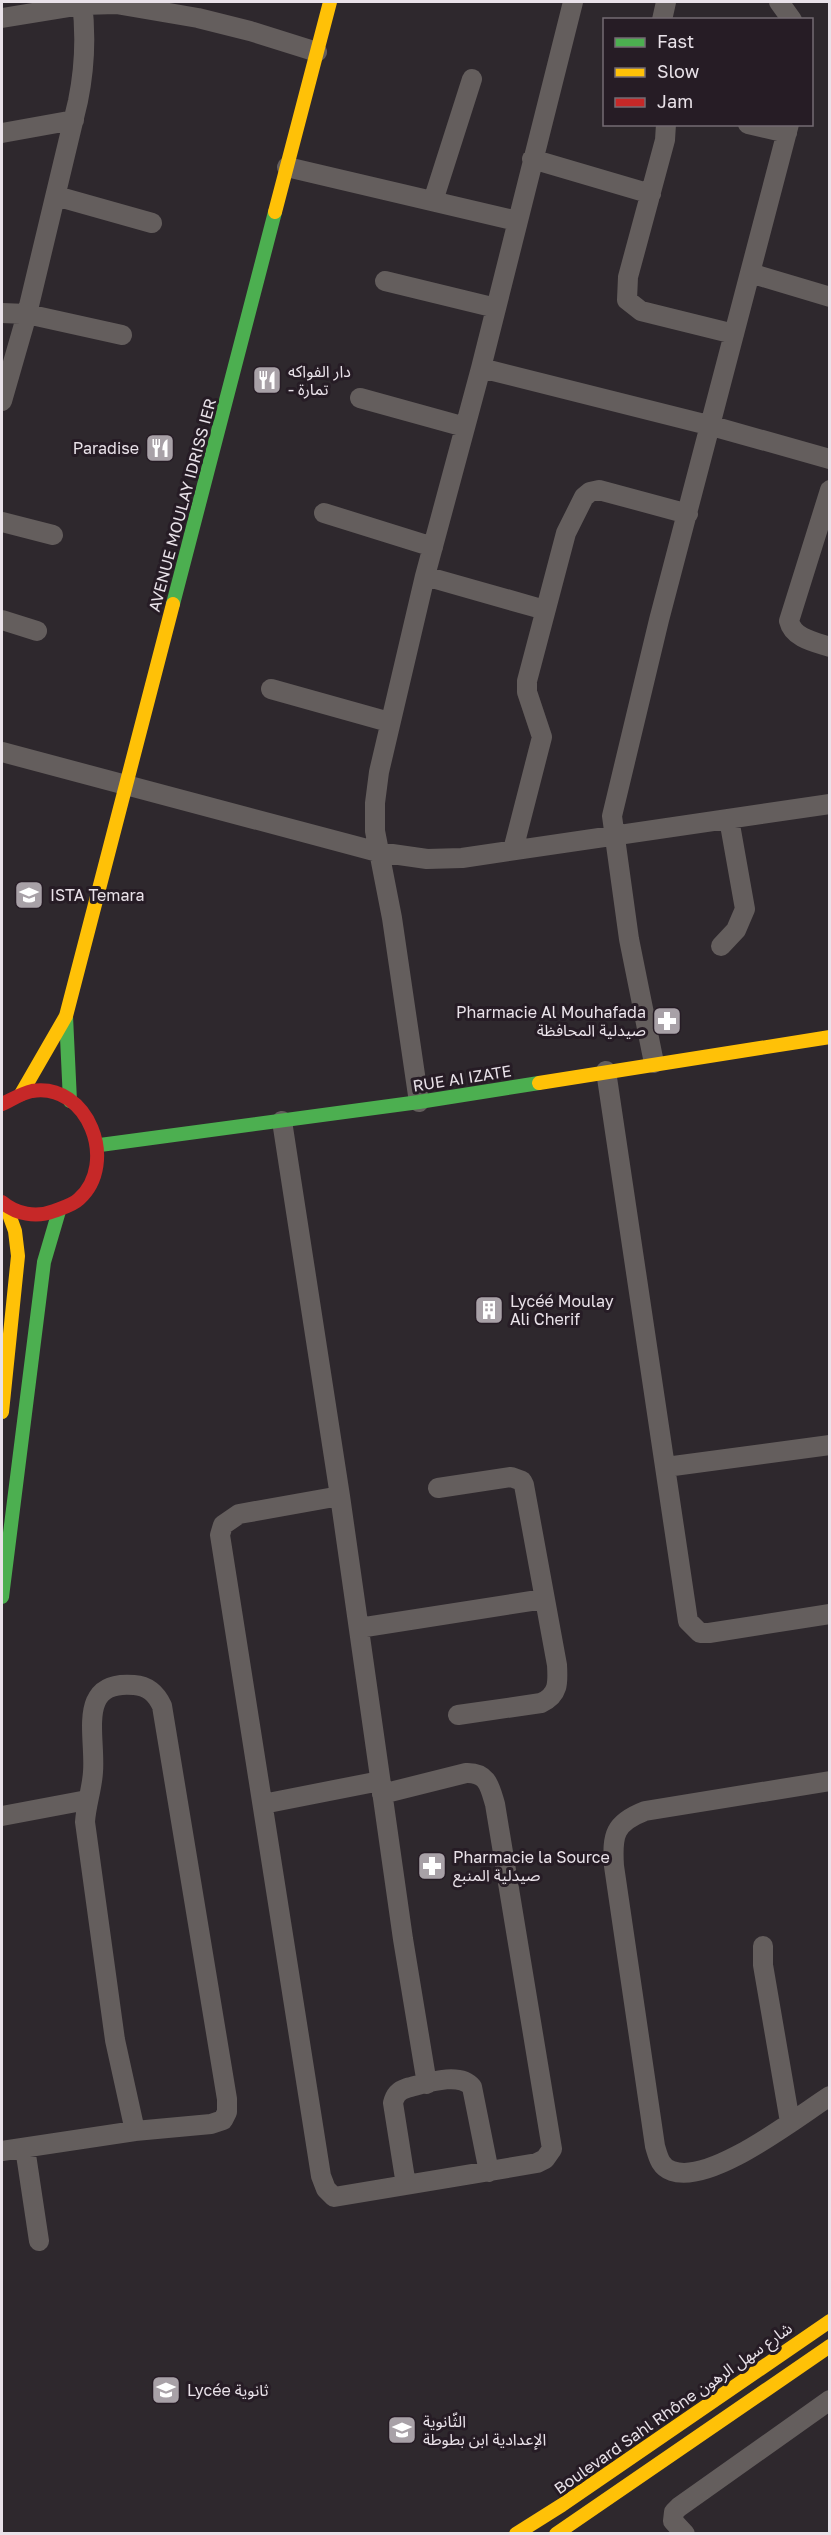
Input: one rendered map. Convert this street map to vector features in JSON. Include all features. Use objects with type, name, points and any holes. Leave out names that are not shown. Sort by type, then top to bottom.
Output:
[{"type":"street","name":"AVENUE MOULAY IDRISS IER","points":[[66,1016],[330,2]]},
{"type":"street","points":[[419,1102],[392,918],[378,852],[375,803],[389,722],[425,576],[482,368],[532,159],[573,2]]},
{"type":"street","points":[[662,18],[666,2]]},
{"type":"street","points":[[779,2],[791,18]]},
{"type":"street","points":[[2,401],[27,314],[84,75],[85,38],[82,3]]},
{"type":"street","points":[[2,18],[82,3],[116,4],[198,18],[250,31],[316,52]]},
{"type":"street","points":[[433,201],[472,79]]},
{"type":"street","points":[[2,133],[74,120]]},
{"type":"street","points":[[666,126],[665,140],[628,277],[627,300],[640,312],[734,334]]},
{"type":"street","points":[[654,1063],[629,939],[612,816],[788,129],[764,126]]},
{"type":"street","points":[[532,159],[651,194]]},
{"type":"street","points":[[286,167],[517,221]]},
{"type":"street","points":[[56,196],[152,223]]},
{"type":"street","points":[[750,273],[830,297]]},
{"type":"street","points":[[385,281],[496,308]]},
{"type":"street","points":[[2,313],[27,314],[122,335]]},
{"type":"street","points":[[482,368],[712,426],[830,459]]},
{"type":"street","points":[[360,398],[465,427]]},
{"type":"street","points":[[513,850],[542,746],[541,729],[527,692],[527,681],[566,533],[579,506],[590,492],[599,490],[688,514]]},
{"type":"street","points":[[830,490],[789,621],[791,629],[796,634],[830,647]]},
{"type":"street","points":[[324,513],[433,547]]},
{"type":"street","points":[[2,522],[53,535]]},
{"type":"street","points":[[425,576],[545,610]]},
{"type":"street","points":[[2,620],[37,631]]},
{"type":"street","points":[[271,689],[389,722]]},
{"type":"street","points":[[2,752],[378,852],[439,859],[462,858],[830,804]]},
{"type":"street","points":[[721,946],[736,930],[745,909],[729,819]]},
{"type":"street","points":[[21,1094],[66,1016]]},
{"type":"street","points":[[66,1016],[70,1101]]},
{"type":"street","name":"RUE AI IZATE","points":[[100,1145],[419,1102],[654,1063],[830,1037]]},
{"type":"street","points":[[606,1071],[666,1467],[684,1612],[693,1628],[700,1633],[722,1632],[830,1614]]},
{"type":"street","points":[[2,1104],[21,1094],[37,1092],[54,1094],[70,1101],[85,1112],[94,1127],[100,1145],[99,1167],[90,1187],[75,1203],[59,1211],[41,1215],[23,1214],[4,1204]]},
{"type":"street","points":[[282,1121],[427,2084]]},
{"type":"street","points":[[2,1412],[18,1256],[15,1231],[4,1204]]},
{"type":"street","points":[[2,1597],[44,1262],[59,1211]]},
{"type":"street","points":[[666,1467],[830,1445]]},
{"type":"street","points":[[438,1488],[511,1477],[522,1481],[528,1496],[557,1665],[558,1686],[554,1694],[541,1703],[458,1715]]},
{"type":"street","points":[[263,1804],[466,1773],[479,1774],[489,1784],[499,1828],[552,2149],[545,2159],[537,2163],[340,2198],[329,2194],[323,2184],[220,1535],[224,1526],[239,1514],[340,1496]]},
{"type":"street","points":[[359,1629],[544,1599]]},
{"type":"street","points":[[2,2151],[135,2131],[218,2122],[225,2116],[228,2105],[162,1706],[158,1697],[142,1685],[120,1684],[109,1688],[97,1697],[93,1704],[93,1771],[87,1800],[86,1837],[115,2040],[135,2131]]},
{"type":"street","points":[[830,1781],[645,1811],[623,1823],[615,1832],[613,1843],[616,1878],[658,2159],[671,2171],[680,2173],[703,2170],[735,2157],[830,2096]]},
{"type":"street","points":[[2,1816],[87,1800]]},
{"type":"street","points":[[764,1946],[763,1965],[789,2122]]},
{"type":"street","points":[[406,2185],[393,2103],[397,2093],[401,2090],[427,2084],[459,2079],[468,2082],[472,2087],[489,2172]]},
{"type":"street","points":[[25,2148],[39,2241]]},
{"type":"street","name":"Boulevard Sahl Rhône شارع سهل الرهون","points":[[516,2534],[539,2528],[829,2321]]},
{"type":"street","points":[[556,2534],[830,2346]]},
{"type":"street","points":[[685,2534],[673,2521],[674,2512],[679,2507],[830,2400]]},
{"type":"traffic: fast","points":[[173,604],[275,212]]},
{"type":"traffic: fast","points":[[66,1016],[70,1101]]},
{"type":"traffic: fast","points":[[100,1145],[419,1102],[539,1083]]},
{"type":"traffic: fast","points":[[2,1597],[44,1262],[59,1211]]},
{"type":"traffic: slow","points":[[275,212],[330,2]]},
{"type":"traffic: slow","points":[[21,1094],[66,1016],[173,604]]},
{"type":"traffic: slow","points":[[539,1083],[830,1037]]},
{"type":"traffic: slow","points":[[2,1412],[18,1256],[15,1231],[6,1206]]},
{"type":"traffic: slow","points":[[516,2534],[562,2505],[830,2321]]},
{"type":"traffic: slow","points":[[556,2534],[830,2346]]},
{"type":"traffic: jam","points":[[2,1104],[32,1091],[52,1092],[69,1099],[82,1112],[92,1128],[96,1147],[96,1166],[91,1184],[74,1203],[47,1213],[26,1214],[2,1202]]},
{"type":"place","name":"دار الفواكه - تمارة","points":[[267,380]]},
{"type":"place","name":"Paradise","points":[[160,448]]},
{"type":"place","name":"ISTA Temara","points":[[29,895]]},
{"type":"place","name":"Pharmacie Al Mouhafada صيدلية المحافظة","points":[[667,1021]]},
{"type":"place","name":"Lycéé Moulay Ali Cherif","points":[[489,1310]]},
{"type":"place","name":"Pharmacie la Source صيدلية المنبع","points":[[432,1866]]},
{"type":"place","name":"Lycée ثانوية","points":[[166,2390]]},
{"type":"place","name":"الثّانوية الإعدادية ابن بطوطة","points":[[402,2430]]}]
